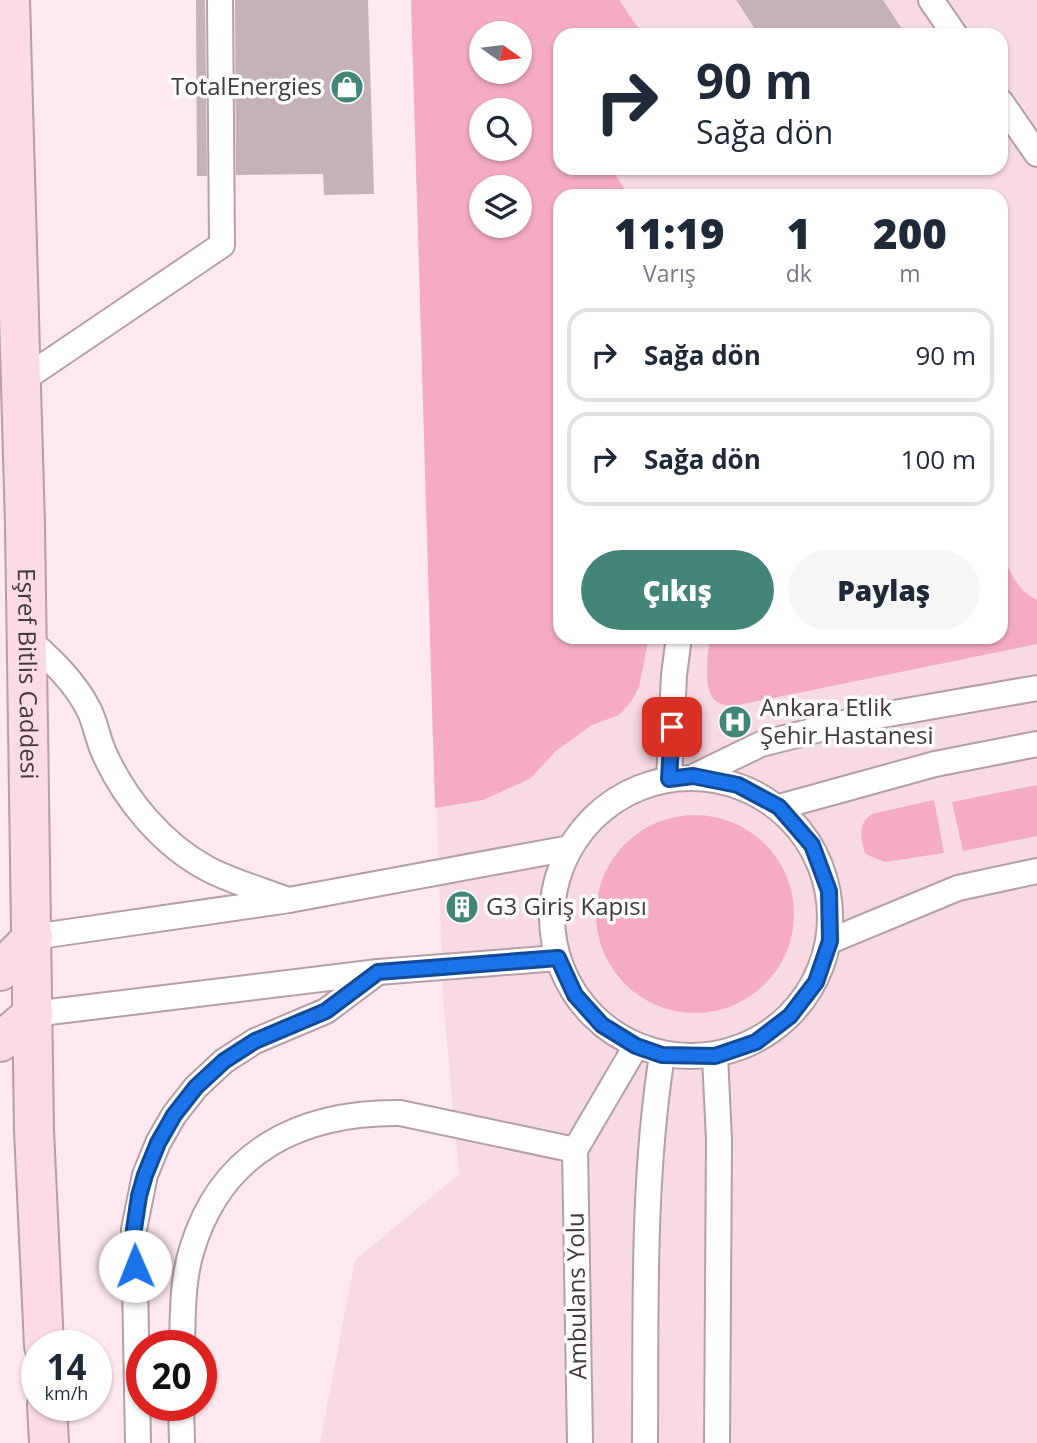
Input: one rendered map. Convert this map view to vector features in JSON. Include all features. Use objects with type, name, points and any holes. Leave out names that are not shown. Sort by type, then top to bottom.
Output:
[{"type":"main road","name":"Eşref Bitlis Caddesi","points":[[10,0],[33,937],[34,1130],[43,1330]]},
{"type":"main road","points":[[0,971],[33,937]]},
{"type":"main road","points":[[0,1042],[33,1014]]},
{"type":"main road","points":[[47,1421],[48,1443]]},
{"type":"lane","points":[[20,382],[222,245],[220,0]]},
{"type":"lane","points":[[931,0],[950,28]]},
{"type":"lane","points":[[1008,112],[1037,154]]},
{"type":"lane","points":[[26,637],[64,672],[89,710],[104,754],[127,795],[151,824],[180,850],[208,869],[289,900]]},
{"type":"lane","points":[[678,644],[674,675],[681,778]]},
{"type":"lane","points":[[681,778],[738,785],[779,807],[812,845],[829,891],[830,941],[816,982],[790,1016],[756,1042],[715,1056],[662,1055],[636,1046],[602,1025],[575,995],[558,958],[552,923],[555,887],[569,848],[595,815],[629,791],[681,778],[761,744],[860,719],[1037,688]]},
{"type":"lane","points":[[779,807],[936,764],[1037,744]]},
{"type":"lane","points":[[33,937],[289,900],[569,848]]},
{"type":"lane","points":[[830,941],[958,888],[1037,871]]},
{"type":"lane","points":[[33,1014],[378,972],[558,958]]},
{"type":"lane","points":[[138,1443],[134,1229],[145,1175],[158,1143],[174,1115],[196,1087],[224,1061],[255,1041],[326,1011],[378,972]]},
{"type":"lane","points":[[183,1330],[184,1286],[192,1250],[204,1218],[234,1172],[264,1147],[295,1130],[333,1118],[371,1113],[400,1113],[575,1150],[636,1046]]},
{"type":"lane","points":[[645,1443],[648,1178],[651,1133],[662,1055]]},
{"type":"lane","points":[[715,1056],[719,1140],[717,1443]]},
{"type":"lane","name":"Ambulans Yolu","points":[[575,1150],[580,1443]]},
{"type":"lane","points":[[181,1421],[181,1443]]},
{"type":"shaded area","name":"Ankara Etlik Şehir Hastanesi","points":[[411,0],[1037,0],[1037,1443],[320,1443],[355,1260],[459,1174],[443,999]]},
{"type":"shaded area","points":[[411,0],[619,0],[638,28],[553,28],[553,175],[617,175],[624,189],[553,189],[553,644],[648,644],[639,687],[631,702],[619,715],[592,725],[556,751],[531,778],[483,800],[435,808]]},
{"type":"shaded area","points":[[1008,567],[1024,592],[1037,600],[1037,644],[734,706],[722,704],[713,698],[708,685],[709,644],[1008,644]]},
{"type":"shaded area","points":[[1037,785],[1037,836],[963,851],[952,802]]},
{"type":"shaded area","points":[[934,800],[944,853],[885,862],[865,854],[862,827],[872,814]]},
{"type":"shaded area","points":[[695,815],[733,823],[765,844],[786,876],[794,914],[786,952],[765,984],[733,1005],[695,1013],[657,1005],[625,984],[604,952],[596,914],[604,876],[625,844],[657,823]]},
{"type":"building","points":[[196,0],[205,0],[207,176],[197,176]]},
{"type":"building","points":[[235,0],[368,0],[374,194],[324,195],[323,174],[236,175]]},
{"type":"building","points":[[736,0],[883,0],[901,28],[754,28]]},
{"type":"place","name":"TotalEnergies","points":[[347,87]]},
{"type":"place","name":"Ankara Etlik Şehir Hastanesi","points":[[735,722]]},
{"type":"place","name":"G3 Giriş Kapısı","points":[[462,907]]},
{"type":"route","points":[[135,1266],[134,1229],[145,1175],[158,1143],[174,1115],[196,1087],[224,1061],[255,1041],[326,1011],[378,972],[558,958],[575,995],[602,1025],[636,1046],[662,1055],[715,1056],[756,1042],[790,1016],[816,982],[830,941],[829,891],[812,845],[779,807],[738,785],[693,776],[669,779],[672,727]]}]
